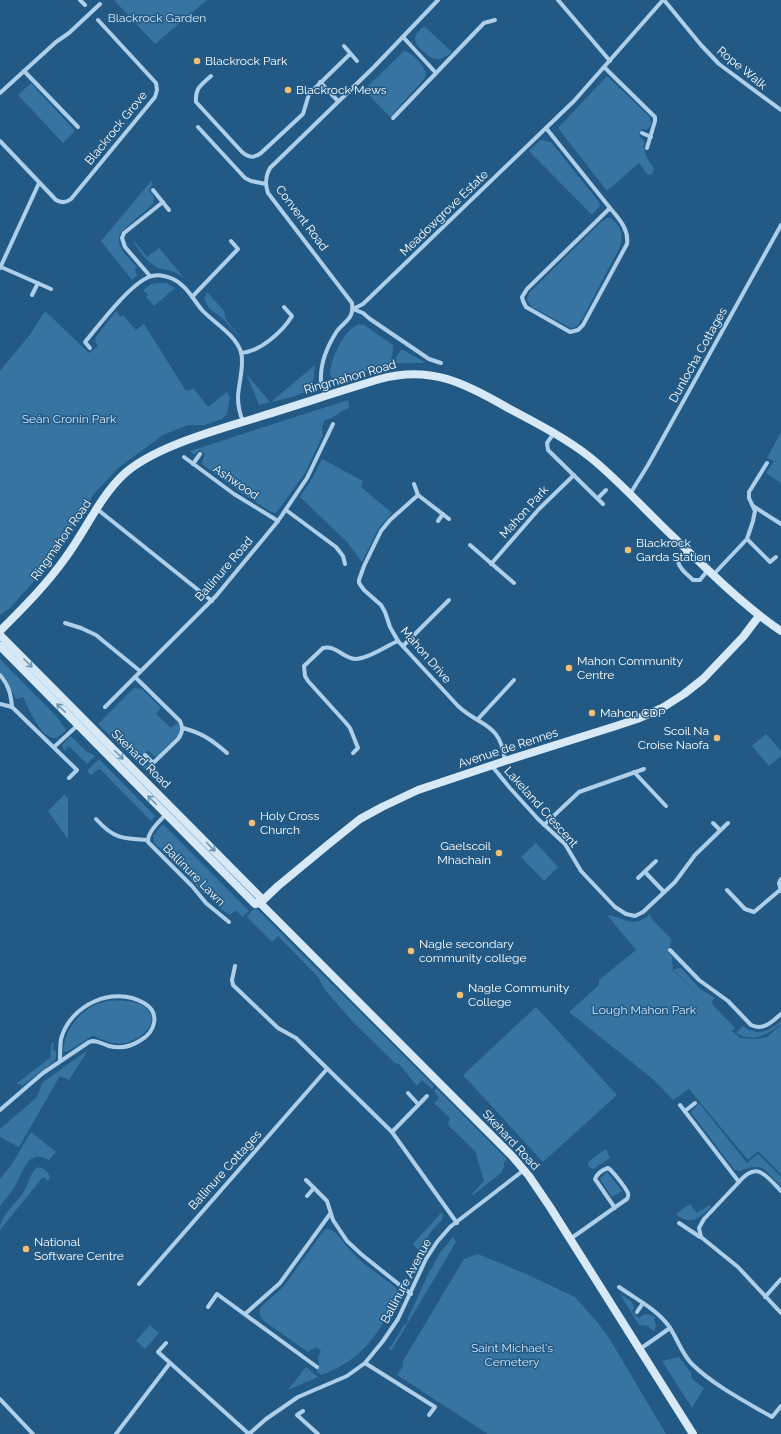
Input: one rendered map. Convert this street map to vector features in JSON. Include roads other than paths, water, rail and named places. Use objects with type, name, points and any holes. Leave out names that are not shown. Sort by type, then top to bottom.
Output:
[{"type":"street","points":[[80,0],[85,5]]},
{"type":"street","name":"Convent Road","points":[[353,309],[349,297],[271,198],[268,193],[266,178],[270,168],[403,37],[438,0]]},
{"type":"street","points":[[558,0],[610,61]]},
{"type":"street","name":"Meadowgrove Estate","points":[[353,309],[363,304],[546,128],[581,93],[664,0]]},
{"type":"street","name":"Rope Walk","points":[[664,0],[700,45],[719,64],[781,110]]},
{"type":"street","points":[[0,93],[100,4]]},
{"type":"street","name":"Blackrock Grove","points":[[0,141],[39,183],[60,202],[64,203],[70,200],[157,94],[156,83],[98,20]]},
{"type":"street","points":[[393,118],[484,23],[495,20]]},
{"type":"street","points":[[403,37],[436,73]]},
{"type":"street","points":[[344,46],[357,61]]},
{"type":"street","points":[[211,76],[198,89],[196,93],[196,102],[246,156],[253,157],[261,153],[303,114],[309,94],[350,54]]},
{"type":"street","points":[[604,67],[653,115],[655,121],[647,148]]},
{"type":"street","points":[[24,71],[78,127]]},
{"type":"street","points":[[320,82],[338,101]]},
{"type":"street","points":[[198,127],[245,178],[251,181],[266,184]]},
{"type":"street","points":[[546,128],[610,208],[624,226],[627,236],[627,244],[583,325],[578,330],[570,332],[526,307],[522,297],[531,285],[610,208]]},
{"type":"street","points":[[642,133],[651,137]]},
{"type":"street","points":[[39,183],[0,267],[51,289]]},
{"type":"street","points":[[153,190],[169,210]]},
{"type":"street","points":[[150,276],[125,247],[122,238],[124,233],[163,202]]},
{"type":"street","name":"Dunlocha Cottages","points":[[630,494],[648,465],[781,225]]},
{"type":"street","points":[[192,297],[238,249],[231,241]]},
{"type":"street","points":[[90,348],[85,342],[138,283],[150,276],[166,276],[172,278],[180,284],[205,313],[234,340],[241,354],[238,398],[243,422]]},
{"type":"street","points":[[32,295],[38,283]]},
{"type":"street","points":[[241,354],[257,348],[274,337],[284,327],[292,316],[284,307]]},
{"type":"street","points":[[326,396],[321,382],[325,358],[334,336],[350,318],[353,309],[363,313],[429,359],[441,363]]},
{"type":"street","name":"Ringmahon Road","points":[[0,631],[33,599],[48,581],[66,557],[110,490],[129,471],[148,458],[184,442],[243,422],[397,374],[433,376],[464,384],[554,433],[590,458],[630,494],[738,598],[759,616],[781,630]]},
{"type":"street","name":"Ballinure Road","points":[[105,707],[212,601],[278,521],[307,478],[333,424]]},
{"type":"street","points":[[554,433],[548,443],[548,450],[603,504]]},
{"type":"street","points":[[193,464],[200,454]]},
{"type":"street","name":"Ashwood","points":[[184,457],[234,494],[278,521]]},
{"type":"street","points":[[767,462],[749,492],[749,498],[754,506],[781,524]]},
{"type":"street","name":"Mahon Park","points":[[491,564],[539,509],[574,475]]},
{"type":"street","points":[[414,484],[418,495],[449,519]]},
{"type":"street","points":[[598,498],[606,490]]},
{"type":"street","name":"Mahon Drive","points":[[418,495],[390,520],[381,531],[374,544],[359,583],[361,587],[381,605],[390,627],[398,641],[458,706],[468,714],[478,719],[498,735],[502,743],[505,761]]},
{"type":"street","points":[[688,551],[678,561],[678,563],[693,580],[700,580],[711,572],[747,539],[754,515],[754,506]]},
{"type":"street","points":[[97,509],[212,601]]},
{"type":"street","points":[[286,510],[336,547],[343,556],[345,564]]},
{"type":"street","points":[[438,521],[443,514]]},
{"type":"street","points":[[747,539],[770,562],[776,557]]},
{"type":"street","points":[[470,545],[514,583]]},
{"type":"street","points":[[403,646],[450,600]]},
{"type":"street","name":"Avenue de Rennes","points":[[260,903],[293,873],[360,819],[388,804],[418,790],[638,719],[666,705],[684,694],[703,679],[740,640],[759,616]]},
{"type":"street","points":[[65,623],[96,635],[140,671]]},
{"type":"street","name":"Skehard Road","points":[[0,635],[166,814],[255,904],[260,903]]},
{"type":"street","points":[[353,753],[358,748],[350,728],[342,717],[308,681],[305,676],[304,666],[323,648],[333,648],[349,657],[359,658],[366,657],[398,641]]},
{"type":"street","name":"Skehard Road","points":[[0,646],[172,808],[260,897],[260,903],[524,1170],[546,1201],[693,1434]]},
{"type":"street","points":[[0,675],[11,693],[12,707]]},
{"type":"street","points":[[135,677],[180,721],[183,728],[182,734],[148,769]]},
{"type":"street","points":[[478,719],[514,680]]},
{"type":"street","points":[[0,704],[12,707],[77,770],[69,778]]},
{"type":"street","points":[[54,747],[81,722]]},
{"type":"street","points":[[183,728],[213,740],[227,753]]},
{"type":"street","points":[[146,755],[154,763]]},
{"type":"street","name":"Lakeland Crescent","points":[[492,766],[544,825],[565,844],[580,871],[621,912],[630,915],[639,914],[680,878],[695,855],[728,823]]},
{"type":"street","points":[[544,825],[579,792],[644,769]]},
{"type":"street","points":[[634,772],[666,806]]},
{"type":"street","name":"Ballinure Lawn","points":[[172,808],[150,833],[148,840],[150,845],[192,886],[206,903],[229,922]]},
{"type":"street","name":"Ballinure Lawn","points":[[96,820],[105,830],[125,839],[148,840]]},
{"type":"street","points":[[714,823],[720,830]]},
{"type":"street","points":[[638,878],[656,861]]},
{"type":"street","points":[[645,872],[664,892]]},
{"type":"street","points":[[727,890],[745,909],[754,912],[780,891],[779,883],[781,879]]},
{"type":"street","points":[[670,950],[699,980],[728,1001],[751,1025],[755,1027],[770,1024],[781,1014]]},
{"type":"street","points":[[235,966],[232,980],[233,986],[278,1028],[296,1038],[392,1132],[456,1223],[524,1170]]},
{"type":"street","points":[[0,1110],[27,1086],[60,1061],[93,1041],[120,1047],[141,1041],[149,1034],[153,1027],[155,1019],[153,1012],[149,1006],[143,1002],[125,997],[101,999],[89,1004],[74,1016],[65,1029],[61,1041],[60,1061]]},
{"type":"street","name":"Ballinure Cottages","points":[[139,1284],[327,1069]]},
{"type":"street","points":[[408,1093],[418,1104]]},
{"type":"street","points":[[392,1132],[426,1096]]},
{"type":"street","points":[[685,1111],[695,1102]]},
{"type":"street","points":[[680,1105],[739,1182]]},
{"type":"street","points":[[570,1239],[615,1208],[627,1199],[628,1193],[612,1171],[605,1169],[598,1174],[596,1179],[615,1208]]},
{"type":"street","points":[[701,1237],[700,1228],[704,1219],[745,1175],[750,1172],[759,1171],[765,1174],[781,1191]]},
{"type":"street","points":[[306,1180],[327,1201],[330,1214],[336,1226],[347,1241],[411,1294]]},
{"type":"street","points":[[307,1196],[314,1188]]},
{"type":"street","points":[[245,1314],[280,1283],[330,1214]]},
{"type":"street","name":"Ballinure Avenue","points":[[249,1434],[266,1419],[287,1404],[346,1376],[365,1362],[393,1328],[433,1247],[456,1223]]},
{"type":"street","points":[[679,1223],[701,1237],[733,1263],[781,1313]]},
{"type":"street","points":[[765,1297],[781,1279]]},
{"type":"street","points":[[620,1287],[661,1317],[670,1328],[687,1358],[710,1378],[733,1394],[772,1417],[781,1406]]},
{"type":"street","points":[[208,1307],[217,1294],[317,1367]]},
{"type":"street","points":[[637,1312],[643,1303]]},
{"type":"street","points":[[639,1350],[670,1328]]},
{"type":"street","points":[[166,1343],[158,1352],[249,1434]]},
{"type":"street","points":[[365,1362],[435,1406],[429,1415]]},
{"type":"street","points":[[116,1434],[170,1363]]},
{"type":"street","points":[[0,1399],[33,1434]]},
{"type":"street","points":[[303,1411],[297,1415],[318,1434]]},
{"type":"place","name":"Blackrock Park","points":[[197,61]]},
{"type":"place","name":"Blackrock Mews","points":[[288,90]]},
{"type":"place","name":"Blackrock Garda Station","points":[[628,550]]},
{"type":"place","name":"Mahon Community Centre","points":[[569,668]]},
{"type":"place","name":"Mahon CDP","points":[[592,713]]},
{"type":"place","name":"Scoil Na Croise Naofa","points":[[717,738]]},
{"type":"place","name":"Holy Cross Church","points":[[252,823]]},
{"type":"place","name":"Gaelscoil Mhachain","points":[[499,853]]},
{"type":"place","name":"Nagle secondary community college","points":[[411,951]]},
{"type":"place","name":"Nagle Community College","points":[[460,995]]},
{"type":"place","name":"National Software Centre","points":[[26,1249]]},
{"type":"park label","name":"Blackrock Garden","points":[[157,18]]},
{"type":"park label","name":"Seán Cronin Park","points":[[69,419]]},
{"type":"park label","name":"Lough Mahon Park","points":[[644,1010]]},
{"type":"park label","name":"Saint Michael's Cemetery","points":[[512,1355]]}]
